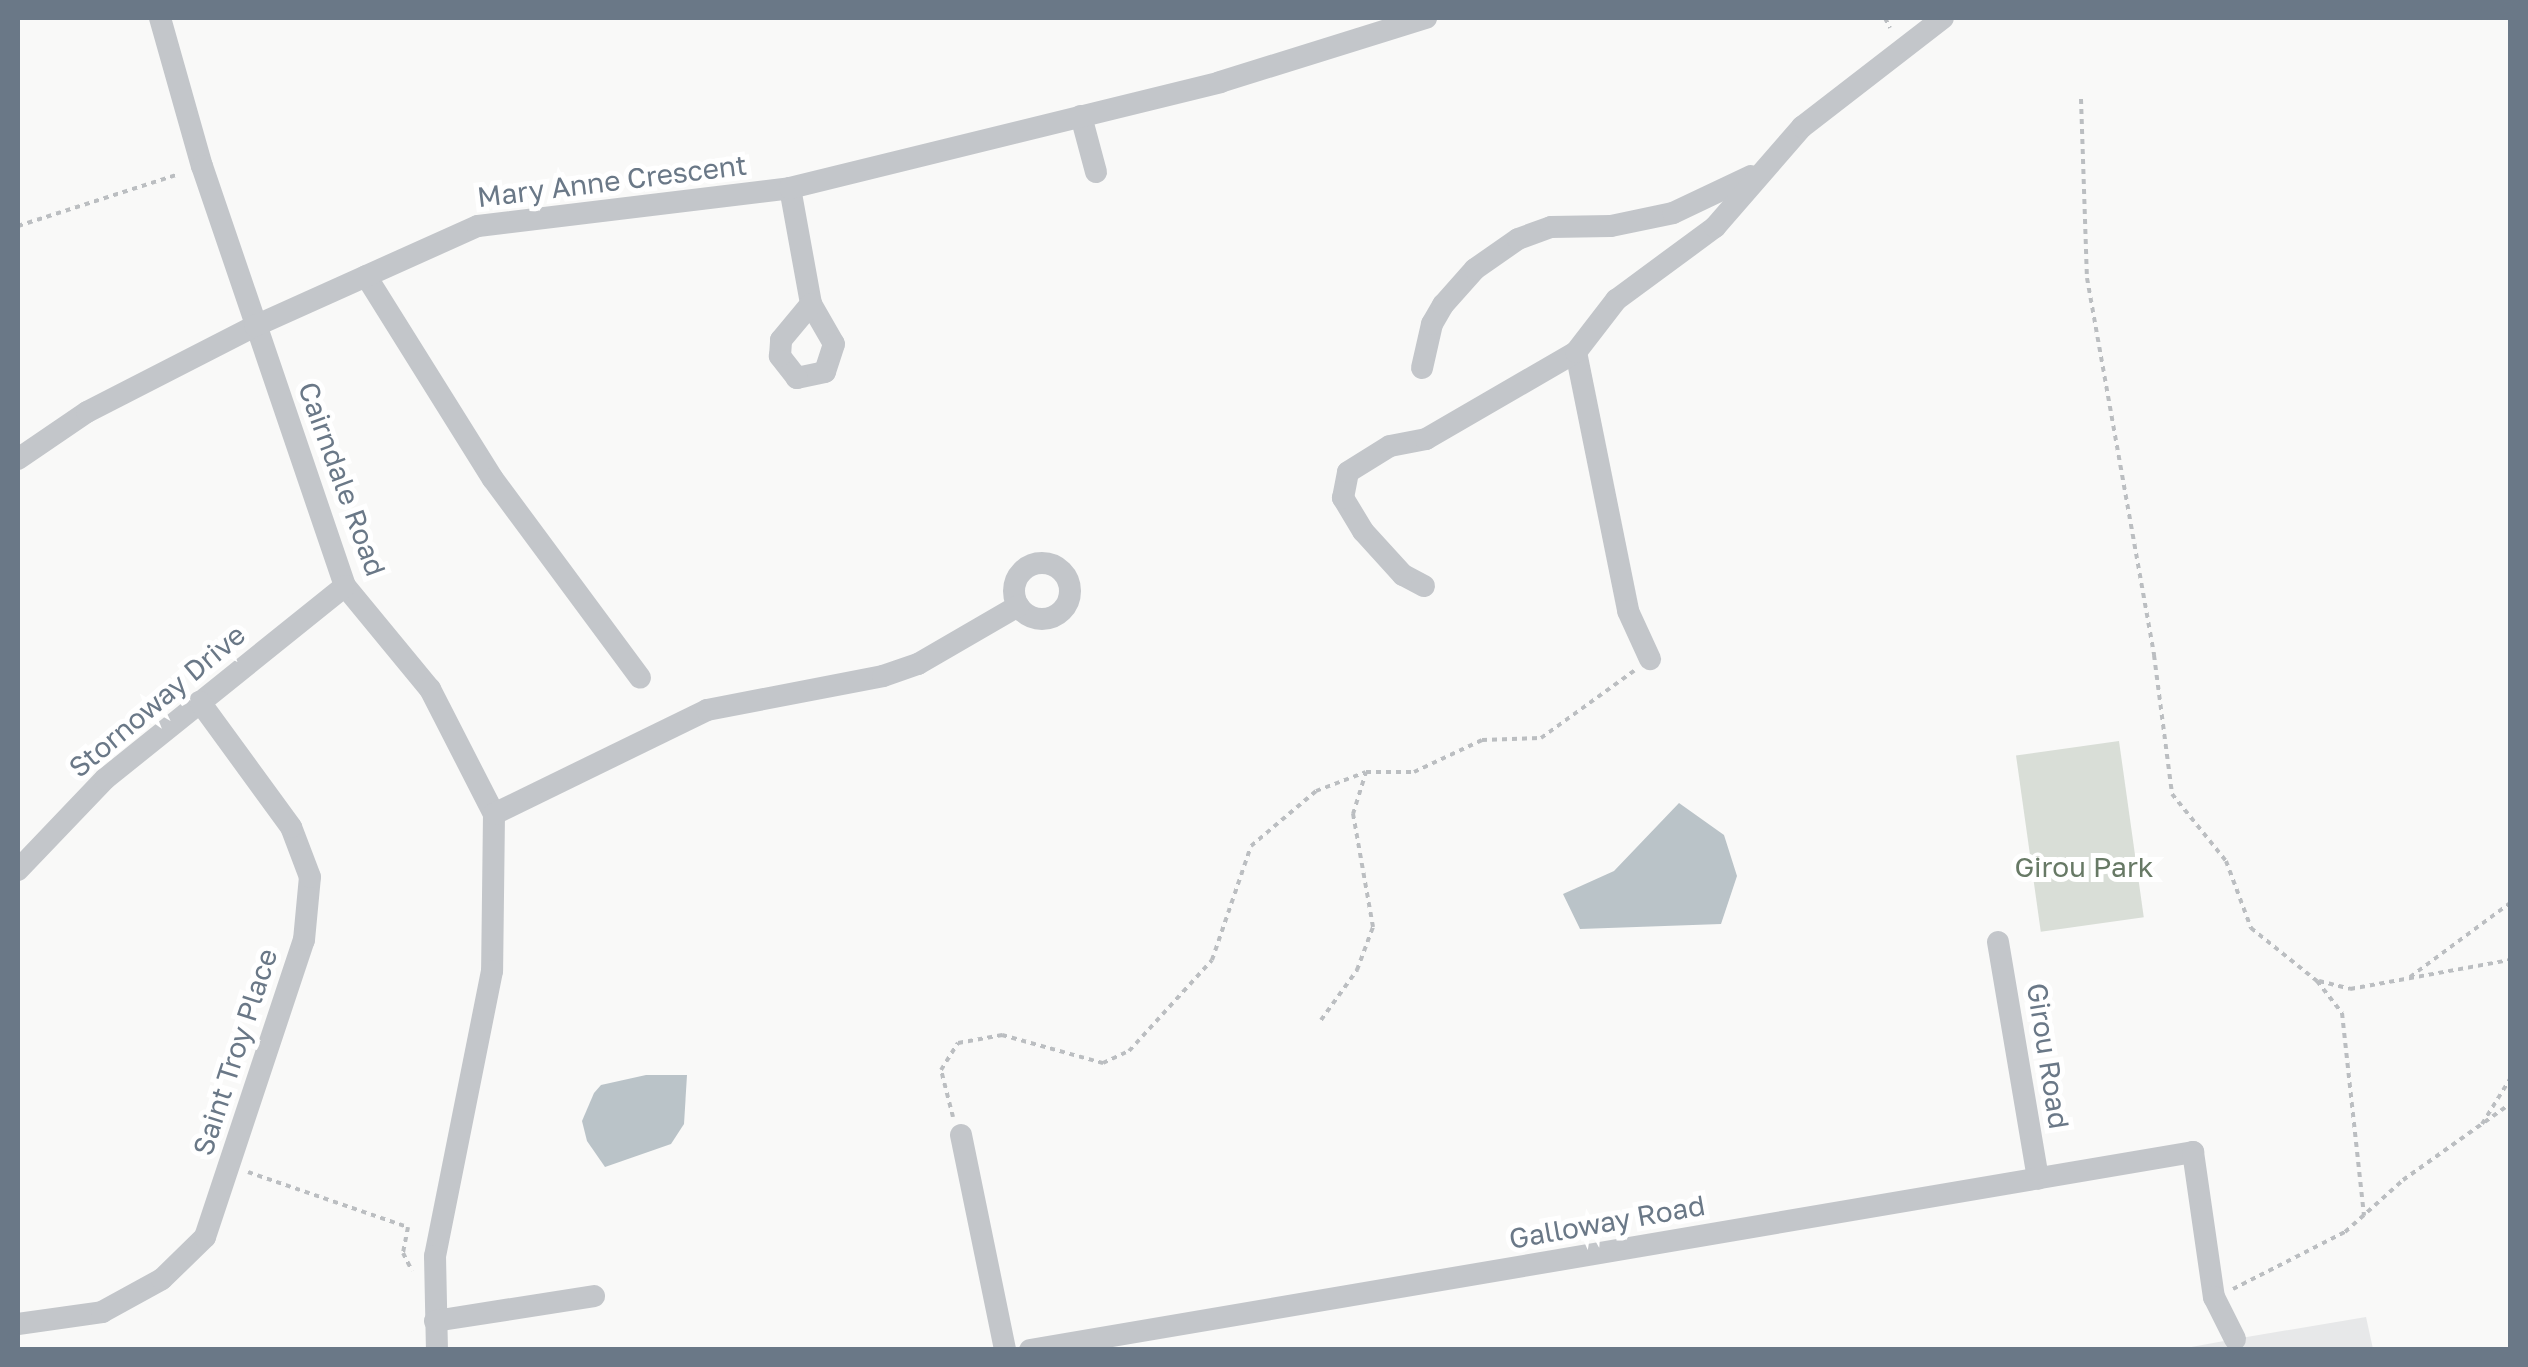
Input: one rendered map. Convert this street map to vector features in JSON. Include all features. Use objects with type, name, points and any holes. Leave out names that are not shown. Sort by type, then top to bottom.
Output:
[{"type":"street","name":"Cairndale Road","points":[[160,18],[202,166],[344,586],[430,689],[494,814],[492,972],[434,1256],[437,1350]]},
{"type":"street","name":"Mary Anne Crescent","points":[[18,459],[88,412],[255,326],[478,226],[790,188],[1220,82],[1426,18]]},
{"type":"street","points":[[1424,586],[1403,576],[1363,531],[1343,498],[1348,472],[1390,446],[1426,440],[1576,352],[1616,300],[1705,236],[1802,127],[1943,18]]},
{"type":"street","points":[[1081,116],[1096,172]]},
{"type":"street","points":[[1422,368],[1432,324],[1444,305],[1475,269],[1518,239],[1551,227],[1611,226],[1673,213],[1762,169]]},
{"type":"street","points":[[790,188],[811,304]]},
{"type":"street","points":[[366,276],[493,479],[640,678]]},
{"type":"street","points":[[1576,352],[1628,611],[1650,659]]},
{"type":"street","name":"Stornoway Drive","points":[[18,870],[105,779],[344,586]]},
{"type":"street","points":[[494,814],[706,710],[883,676],[918,664],[1018,606]]},
{"type":"street","name":"Saint Troy Place","points":[[18,1324],[102,1312],[162,1278],[205,1237],[304,940],[310,877],[290,826],[200,702]]},
{"type":"street","name":"Girou Road","points":[[1998,942],[2038,1179]]},
{"type":"street","points":[[961,1135],[1005,1350]]},
{"type":"street","name":"Galloway Road","points":[[1030,1350],[2193,1152],[2214,1297]]},
{"type":"street","points":[[435,1321],[594,1296]]},
{"type":"street","points":[[2214,1297],[2235,1339]]},
{"type":"path","points":[[2081,99],[2087,278],[2154,655],[2172,794],[2226,861],[2251,928],[2318,981],[2342,1012],[2364,1216]]},
{"type":"path","points":[[18,226],[202,166]]},
{"type":"path","points":[[961,1135],[941,1070],[958,1044],[1002,1036],[1103,1063],[1130,1050],[1212,960],[1251,846],[1316,791],[1366,772],[1414,772],[1482,740],[1541,738],[1650,659]]},
{"type":"path","points":[[1322,1020],[1357,970],[1373,927],[1353,814],[1366,772]]},
{"type":"path","points":[[2407,980],[2510,903]]},
{"type":"path","points":[[2318,981],[2350,988],[2510,960]]},
{"type":"path","points":[[2480,1128],[2510,1079]]},
{"type":"path","points":[[2214,1297],[2308,1255],[2510,1104]]},
{"type":"path","points":[[229,1166],[408,1227],[403,1240]]},
{"type":"shaded area","points":[[1679,803],[1724,835],[1737,876],[1721,924],[1580,929],[1563,894],[1614,871]]},
{"type":"shaded area","points":[[646,1075],[687,1075],[684,1124],[671,1144],[605,1167],[587,1141],[582,1121],[594,1093],[601,1085]]},
{"type":"shaded area","points":[[2366,1317],[2373,1349],[2175,1350],[2235,1339]]},
{"type":"green space","name":"Girou Park","points":[[2119,741],[2144,917],[2041,932],[2016,755]]}]
